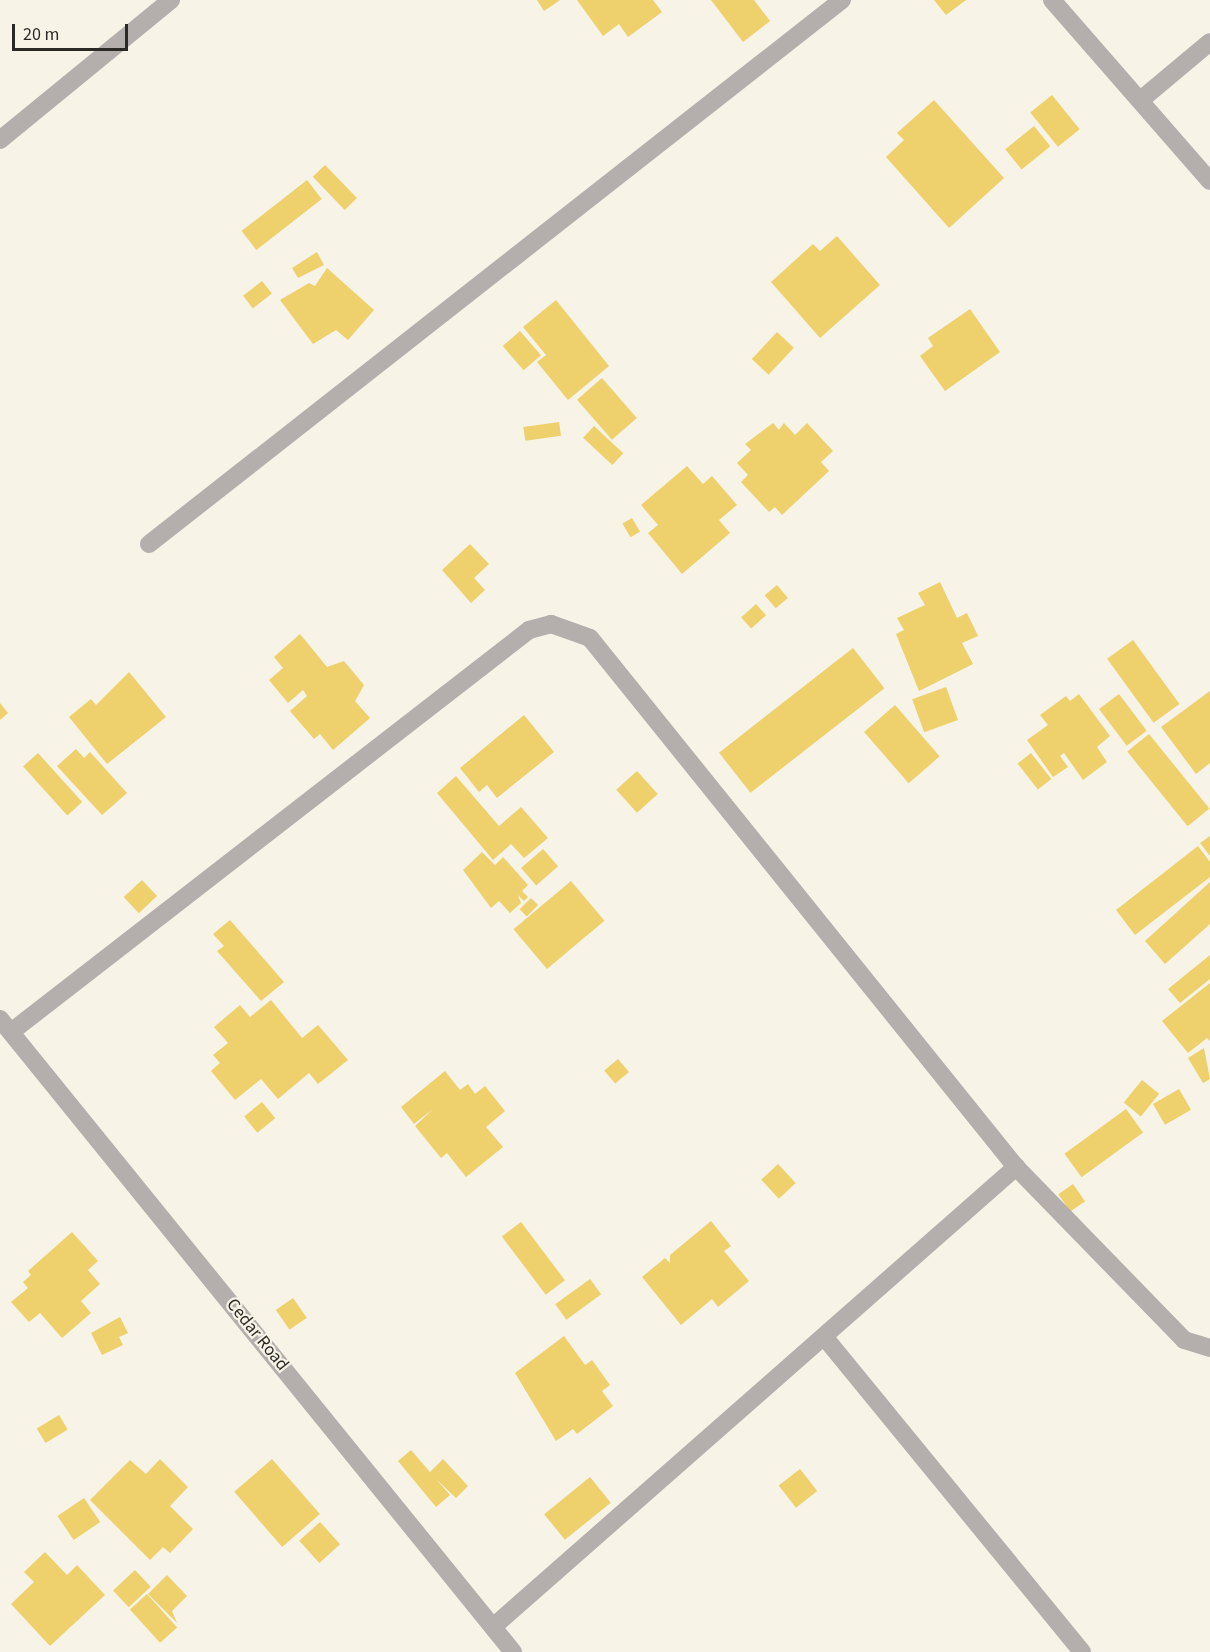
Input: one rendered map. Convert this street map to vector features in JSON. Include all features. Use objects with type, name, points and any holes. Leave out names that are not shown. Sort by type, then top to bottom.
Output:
[{"type":"street","points":[[0,140],[171,0]]},
{"type":"street","points":[[149,544],[842,0]]},
{"type":"street","points":[[1052,0],[1143,98],[1210,181]]},
{"type":"street","points":[[1143,98],[1210,42]]},
{"type":"street","points":[[5,1025],[529,630],[551,624],[590,638],[1017,1167],[1184,1340],[1210,1348]]},
{"type":"street","name":"Cedar Road","points":[[5,1025],[513,1652]]},
{"type":"street","points":[[493,1627],[826,1339],[1017,1167]]},
{"type":"street","points":[[826,1339],[1082,1652]]},
{"type":"building","points":[[537,0],[560,0],[544,11]]},
{"type":"building","points":[[577,0],[653,0],[662,12],[628,37],[619,24],[603,36]]},
{"type":"building","points":[[711,0],[754,0],[770,21],[743,42]]},
{"type":"building","points":[[934,0],[966,0],[946,15]]},
{"type":"building","points":[[1052,95],[1080,129],[1058,147],[1030,113]]},
{"type":"building","points":[[934,100],[1004,178],[949,228],[886,157],[904,140],[897,133]]},
{"type":"building","points":[[1034,126],[1050,146],[1022,169],[1005,149]]},
{"type":"building","points":[[325,165],[357,198],[345,210],[313,177]]},
{"type":"building","points":[[307,180],[322,199],[256,250],[242,231]]},
{"type":"building","points":[[837,236],[880,285],[820,338],[771,282],[813,244],[820,251]]},
{"type":"building","points":[[317,252],[324,265],[298,278],[292,268]]},
{"type":"building","points":[[327,268],[374,310],[348,340],[336,330],[313,344],[280,300],[309,283],[315,286]]},
{"type":"building","points":[[262,281],[272,294],[253,308],[243,296]]},
{"type":"building","points":[[556,300],[609,366],[568,400],[537,362],[546,355],[523,327]]},
{"type":"building","points":[[970,309],[1000,352],[945,391],[920,356],[933,346],[928,338]]},
{"type":"building","points":[[520,331],[541,355],[524,370],[503,346]]},
{"type":"building","points":[[777,332],[794,348],[769,375],[752,359]]},
{"type":"building","points":[[602,378],[637,418],[612,440],[577,400]]},
{"type":"building","points":[[559,422],[561,436],[525,441],[523,427]]},
{"type":"building","points":[[773,423],[779,430],[784,423],[795,435],[807,423],[833,451],[821,462],[829,471],[782,515],[775,507],[769,512],[741,482],[748,475],[737,463],[751,450],[745,444]]},
{"type":"building","points":[[594,426],[623,453],[612,465],[583,438]]},
{"type":"building","points":[[687,466],[703,484],[712,476],[737,505],[719,520],[730,533],[682,574],[648,533],[658,525],[641,505]]},
{"type":"building","points":[[632,518],[640,532],[630,537],[622,524]]},
{"type":"building","points":[[470,544],[489,564],[474,578],[485,590],[471,603],[442,570]]},
{"type":"building","points":[[940,582],[957,618],[967,613],[978,636],[962,643],[973,664],[919,691],[896,634],[904,630],[897,618],[925,605],[918,593]]},
{"type":"building","points":[[777,585],[788,598],[776,608],[765,595]]},
{"type":"building","points":[[756,604],[766,615],[751,629],[741,617]]},
{"type":"building","points":[[300,634],[327,667],[344,661],[364,685],[355,701],[370,718],[333,750],[320,734],[314,739],[290,711],[307,696],[303,690],[288,703],[269,680],[283,668],[274,657]]},
{"type":"building","points":[[1133,640],[1179,704],[1154,723],[1107,659]]},
{"type":"building","points":[[853,648],[884,688],[750,793],[719,753]]},
{"type":"building","points":[[129,672],[166,717],[107,764],[69,717],[91,699],[96,705]]},
{"type":"building","points":[[946,687],[958,720],[924,732],[912,699]]},
{"type":"building","points":[[1210,691],[1210,763],[1196,774],[1161,727]]},
{"type":"building","points":[[1079,694],[1110,736],[1097,747],[1107,762],[1083,780],[1064,753],[1060,756],[1068,767],[1053,777],[1027,740],[1048,725],[1040,715],[1066,696],[1070,701]]},
{"type":"building","points":[[1119,694],[1147,731],[1127,746],[1099,709]]},
{"type":"building","points":[[0,703],[8,713],[0,720]]},
{"type":"building","points":[[895,705],[940,756],[909,783],[864,732]]},
{"type":"building","points":[[524,715],[554,752],[497,798],[487,785],[479,792],[460,768]]},
{"type":"building","points":[[1149,734],[1209,809],[1188,826],[1127,752]]},
{"type":"building","points":[[76,749],[84,758],[90,752],[127,793],[102,815],[57,766]]},
{"type":"building","points":[[38,753],[82,802],[67,815],[23,766]]},
{"type":"building","points":[[1031,753],[1051,779],[1038,789],[1018,763]]},
{"type":"building","points":[[637,771],[658,794],[637,813],[616,790]]},
{"type":"building","points":[[456,776],[499,826],[521,807],[548,838],[524,858],[511,844],[493,860],[437,793]]},
{"type":"building","points":[[1210,836],[1210,856],[1200,843]]},
{"type":"building","points":[[1198,846],[1210,862],[1210,877],[1135,935],[1116,910]]},
{"type":"building","points":[[543,849],[558,866],[536,885],[521,868]]},
{"type":"building","points":[[482,852],[495,865],[503,857],[528,885],[522,891],[528,897],[524,901],[518,895],[521,903],[510,913],[499,901],[491,908],[463,870]]},
{"type":"building","points":[[142,880],[157,896],[139,913],[124,897]]},
{"type":"building","points":[[571,881],[604,921],[547,969],[514,929]]},
{"type":"building","points":[[1210,882],[1210,924],[1165,964],[1145,941]]},
{"type":"building","points":[[531,898],[538,905],[527,916],[520,909]]},
{"type":"building","points":[[230,920],[284,982],[261,1001],[217,951],[224,946],[213,934]]},
{"type":"building","points":[[1210,955],[1210,979],[1180,1003],[1168,989]]},
{"type":"building","points":[[1210,983],[1210,1041],[1207,1038],[1188,1053],[1162,1021]]},
{"type":"building","points":[[271,1000],[302,1038],[318,1025],[348,1060],[318,1084],[309,1073],[278,1099],[261,1079],[235,1100],[211,1071],[220,1063],[213,1055],[228,1043],[214,1027],[240,1005],[250,1017]]},
{"type":"building","points":[[1204,1048],[1210,1079],[1203,1083],[1188,1058]]},
{"type":"building","points":[[618,1059],[629,1072],[615,1084],[604,1071]]},
{"type":"building","points":[[445,1071],[460,1090],[468,1084],[475,1094],[485,1086],[505,1111],[486,1127],[503,1147],[466,1177],[447,1153],[441,1158],[415,1126],[433,1109],[414,1124],[401,1107]]},
{"type":"building","points":[[1142,1080],[1159,1094],[1141,1116],[1124,1103]]},
{"type":"building","points":[[1179,1089],[1191,1110],[1165,1125],[1153,1104]]},
{"type":"building","points":[[262,1102],[275,1118],[257,1133],[244,1116]]},
{"type":"building","points":[[1126,1109],[1143,1132],[1082,1177],[1065,1154]]},
{"type":"building","points":[[778,1164],[796,1183],[779,1199],[761,1180]]},
{"type":"building","points":[[1073,1184],[1085,1201],[1070,1212],[1058,1194]]},
{"type":"building","points":[[711,1221],[731,1246],[724,1251],[749,1281],[718,1307],[712,1299],[681,1325],[642,1277],[665,1258],[670,1263],[670,1255]]},
{"type":"building","points":[[521,1222],[565,1280],[546,1295],[502,1236]]},
{"type":"building","points":[[72,1232],[98,1261],[88,1270],[100,1284],[81,1301],[91,1313],[62,1338],[40,1313],[29,1322],[11,1302],[28,1288],[23,1282],[31,1275],[28,1271]]},
{"type":"building","points":[[590,1279],[601,1294],[566,1320],[555,1304]]},
{"type":"building","points":[[293,1298],[307,1318],[290,1330],[276,1310]]},
{"type":"building","points":[[120,1317],[128,1333],[119,1337],[123,1345],[102,1355],[91,1333]]},
{"type":"building","points":[[564,1336],[585,1365],[592,1360],[610,1385],[602,1391],[613,1406],[577,1434],[573,1429],[556,1441],[515,1373]]},
{"type":"building","points":[[59,1415],[68,1430],[45,1443],[37,1428]]},
{"type":"building","points":[[411,1450],[430,1472],[443,1459],[468,1486],[456,1498],[436,1479],[450,1495],[436,1507],[398,1461]]},
{"type":"building","points":[[160,1459],[188,1487],[170,1506],[193,1529],[170,1553],[163,1547],[150,1560],[90,1500],[130,1460],[146,1474]]},
{"type":"building","points":[[272,1459],[320,1514],[282,1547],[234,1492]]},
{"type":"building","points":[[800,1469],[817,1491],[796,1508],[779,1486]]},
{"type":"building","points":[[590,1477],[611,1503],[565,1540],[544,1514]]},
{"type":"building","points":[[84,1498],[100,1522],[74,1540],[57,1516]]},
{"type":"building","points":[[320,1522],[340,1544],[319,1563],[299,1541]]},
{"type":"building","points":[[45,1552],[67,1575],[77,1565],[105,1595],[50,1646],[11,1604],[34,1582],[24,1572]]},
{"type":"building","points":[[135,1570],[151,1587],[129,1607],[113,1590]]},
{"type":"building","points":[[167,1575],[187,1596],[172,1611],[177,1623],[148,1594]]},
{"type":"building","points":[[147,1594],[177,1627],[160,1643],[130,1609]]}]
